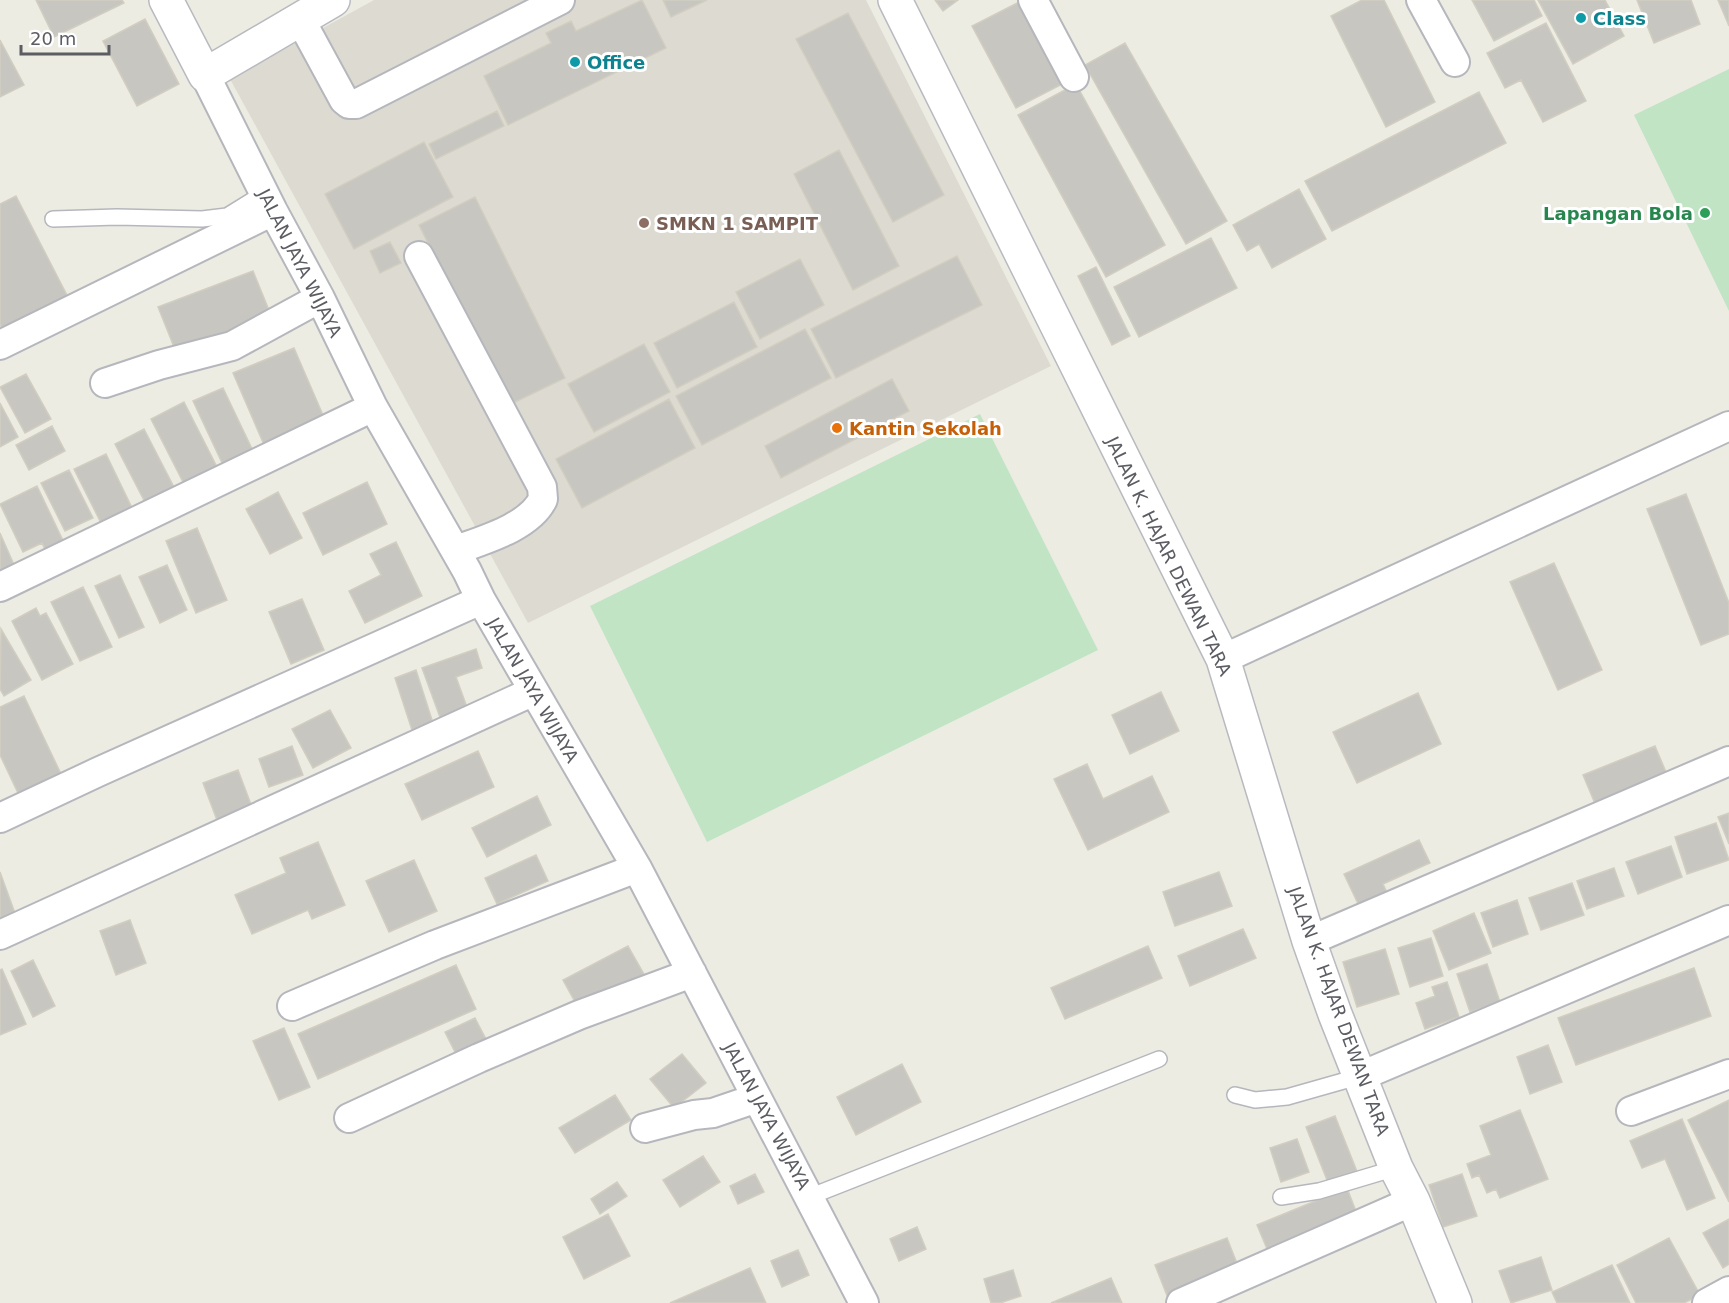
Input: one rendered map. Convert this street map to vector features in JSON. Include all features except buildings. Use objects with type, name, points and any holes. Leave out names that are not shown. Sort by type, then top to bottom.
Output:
[{"type":"street","points":[[166,0],[205,75],[333,0]]},
{"type":"street","points":[[300,19],[344,100],[349,104],[356,104],[560,0]]},
{"type":"street","name":"JALAN K. HAJAR DEWAN TARA","points":[[895,0],[1223,659],[1310,941],[1335,1014],[1396,1168],[1413,1201],[1455,1303]]},
{"type":"street","points":[[1033,0],[1074,77]]},
{"type":"street","points":[[1421,0],[1455,62]]},
{"type":"street","name":"JALAN JAYA WIJAYA","points":[[205,75],[268,202],[320,298],[373,407],[456,550],[481,600],[637,868],[864,1303]]},
{"type":"street","points":[[0,345],[268,202]]},
{"type":"street","points":[[419,256],[542,487],[543,499],[534,514],[499,534],[456,550]]},
{"type":"street","points":[[105,382],[232,346],[320,298]]},
{"type":"street","points":[[0,588],[373,407]]},
{"type":"street","points":[[1223,659],[1729,426]]},
{"type":"street","points":[[0,818],[481,600]]},
{"type":"street","points":[[0,935],[534,691]]},
{"type":"street","points":[[1310,941],[1729,760]]},
{"type":"street","points":[[292,1006],[435,945],[637,868]]},
{"type":"street","points":[[1361,1076],[1729,920]]},
{"type":"street","points":[[350,1118],[579,1015],[692,973]]},
{"type":"street","points":[[1631,1110],[1729,1074]]},
{"type":"street","points":[[645,1128],[694,1115],[713,1113],[757,1098]]},
{"type":"street","points":[[1181,1303],[1413,1201]]},
{"type":"street","points":[[1707,1303],[1729,1291]]},
{"type":"lane","points":[[53,219],[117,217],[202,219],[226,216],[268,202]]},
{"type":"lane","points":[[809,1197],[1160,1059]]},
{"type":"lane","points":[[1236,1095],[1255,1100],[1287,1097],[1361,1076]]},
{"type":"lane","points":[[1281,1197],[1319,1191],[1396,1168]]},
{"type":"shaded area","name":"SMKN 1 SAMPIT","points":[[374,0],[866,0],[1051,366],[528,623],[230,79]]},
{"type":"green space","name":"Lapangan Bola","points":[[1729,69],[1729,311],[1634,115]]},
{"type":"green space","points":[[980,414],[1098,650],[707,842],[590,606]]},
{"type":"place","name":"Class","points":[[1581,18]]},
{"type":"place","name":"Office","points":[[575,62]]},
{"type":"place","name":"Lapangan Bola","points":[[1705,213]]},
{"type":"place","name":"SMKN 1 SAMPIT","points":[[644,223]]},
{"type":"place","name":"Kantin Sekolah","points":[[837,428]]}]
